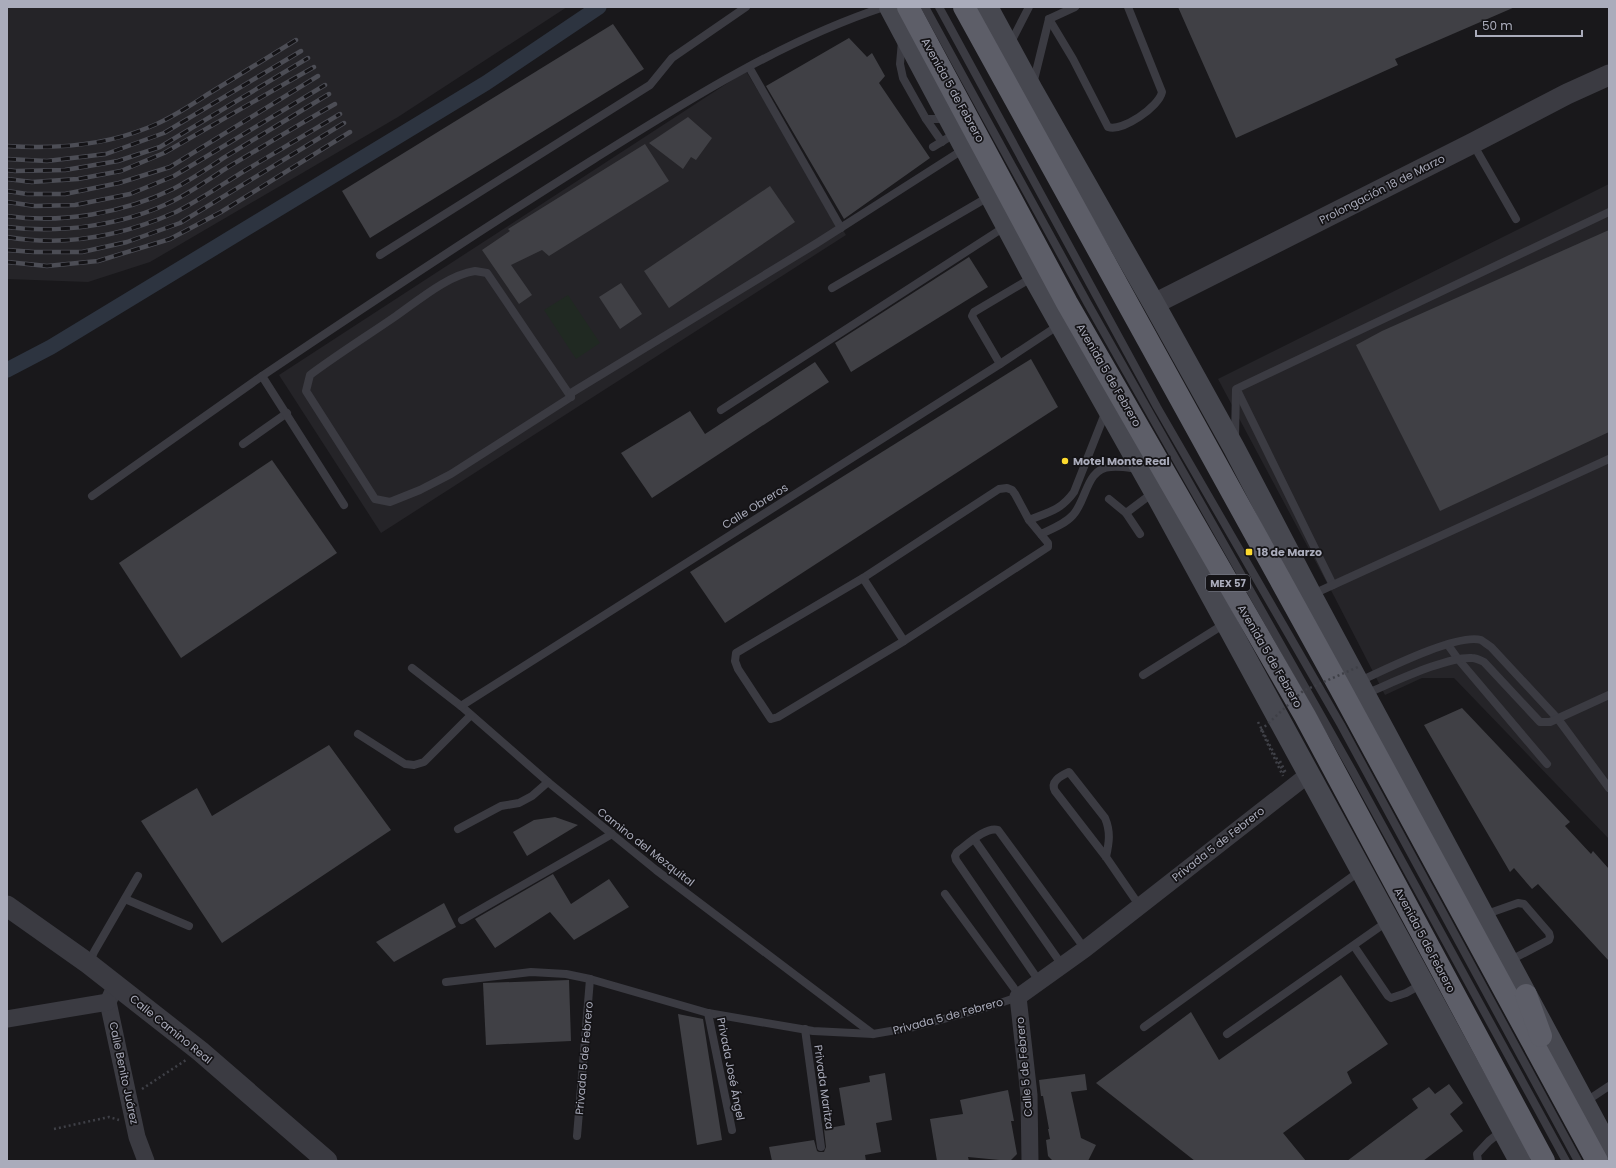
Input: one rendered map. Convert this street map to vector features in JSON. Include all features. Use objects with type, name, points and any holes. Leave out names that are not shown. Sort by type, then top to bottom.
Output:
[{"type":"highway","name":"Avenida 5 de Febrero","points":[[908,7],[1067,303],[1305,716],[1544,1161]]},
{"type":"highway","points":[[964,7],[1328,667],[1575,1104]]},
{"type":"highway","points":[[1526,995],[1575,1104],[1597,1161]]},
{"type":"highway","points":[[1511,1100],[1532,1161]]},
{"type":"main road","name":"Avenida 5 de Febrero","points":[[890,7],[954,135],[991,196],[1060,324],[1143,469],[1520,1161]]},
{"type":"main road","points":[[987,7],[1032,90],[1234,448],[1311,596],[1360,681],[1526,995]]},
{"type":"main road","points":[[1575,1104],[1607,1138]]},
{"type":"street","name":"Prolongación 18 de Marzo","points":[[1154,304],[1473,144],[1567,94],[1609,75]]},
{"type":"street","name":"Privada 5 de Febrero","points":[[1019,996],[1084,949],[1309,774]]},
{"type":"street","name":"Calle Camino Real","points":[[7,906],[89,964],[112,994],[200,1051],[327,1161]]},
{"type":"street","points":[[7,1019],[112,994]]},
{"type":"street","name":"Calle Benito Juárez","points":[[112,994],[129,1097],[138,1137],[146,1161]]},
{"type":"street","name":"Calle 5 de Febrero","points":[[1019,996],[1029,1094],[1030,1161]]},
{"type":"lane","points":[[380,255],[650,85],[672,58],[746,7]]},
{"type":"lane","points":[[92,496],[262,376],[479,232],[646,126],[749,67],[850,18],[884,7]]},
{"type":"lane","points":[[925,7],[1088,304],[1349,763],[1566,1161]]},
{"type":"lane","points":[[938,7],[1157,407],[1341,725],[1578,1161]]},
{"type":"lane","points":[[1009,47],[1029,7]]},
{"type":"lane","points":[[1049,19],[1073,59],[1108,128],[1117,128],[1138,118],[1159,101],[1162,92],[1128,7]]},
{"type":"lane","points":[[1049,19],[1072,8]]},
{"type":"lane","points":[[1032,90],[1049,19]]},
{"type":"lane","points":[[903,32],[900,64],[903,78],[926,119],[954,135]]},
{"type":"lane","points":[[749,67],[841,228]]},
{"type":"lane","points":[[926,119],[954,135]]},
{"type":"lane","points":[[933,148],[954,135]]},
{"type":"lane","points":[[571,397],[487,273],[475,270],[464,272],[447,281],[334,357],[310,376],[306,391],[375,499],[390,502],[420,490],[451,474],[571,397],[571,393],[841,228],[954,135]]},
{"type":"lane","points":[[1473,144],[1516,219]]},
{"type":"lane","points":[[832,288],[991,196]]},
{"type":"lane","points":[[1236,389],[1609,212]]},
{"type":"lane","points":[[721,410],[1007,226]]},
{"type":"lane","points":[[1000,364],[972,316],[974,312],[1034,277]]},
{"type":"lane","name":"Calle Obreros","points":[[461,706],[1000,364],[1060,324]]},
{"type":"lane","points":[[262,376],[287,413],[344,505]]},
{"type":"lane","points":[[1234,448],[1236,389]]},
{"type":"lane","points":[[1236,389],[1333,585]]},
{"type":"lane","points":[[1029,520],[1066,503],[1074,492],[1108,407]]},
{"type":"lane","points":[[243,444],[287,413]]},
{"type":"lane","points":[[1311,596],[1609,459]]},
{"type":"lane","points":[[1041,534],[1062,524],[1073,516],[1082,502],[1093,475],[1100,469],[1111,467],[1143,469]]},
{"type":"lane","points":[[1007,488],[1012,490],[1029,520],[1041,534],[1048,543],[1048,547],[1046,549],[904,641],[778,717],[771,719],[738,669],[735,661],[736,653],[863,578],[999,489],[1007,488]]},
{"type":"lane","points":[[1126,513],[1155,492]]},
{"type":"lane","points":[[1109,498],[1126,513],[1140,534]]},
{"type":"lane","points":[[863,578],[904,641]]},
{"type":"lane","points":[[1143,675],[1227,623]]},
{"type":"lane","points":[[1360,681],[1429,650],[1466,640],[1481,640],[1491,647],[1558,719],[1609,788]]},
{"type":"lane","points":[[1448,645],[1458,659],[1547,764]]},
{"type":"lane","points":[[1360,681],[1436,666],[1458,659],[1473,658],[1484,662],[1540,722],[1550,722],[1558,719],[1609,695]]},
{"type":"lane","name":"Camino del Mezquital","points":[[412,668],[461,706],[548,782],[656,870],[873,1034]]},
{"type":"lane","points":[[358,734],[405,764],[414,765],[424,762],[471,715]]},
{"type":"lane","points":[[1106,857],[1110,837],[1105,818],[1069,772],[1064,774],[1053,783],[1052,786],[1054,791],[1106,857],[1139,905]]},
{"type":"lane","points":[[458,829],[501,806],[519,802],[532,796],[548,782]]},
{"type":"lane","points":[[1039,981],[956,860],[955,856],[957,852],[974,839],[994,828],[998,830],[1084,949]]},
{"type":"lane","points":[[462,920],[612,834]]},
{"type":"lane","points":[[974,839],[1062,965]]},
{"type":"lane","points":[[1144,1027],[1361,870]]},
{"type":"lane","points":[[89,964],[94,952],[138,876]]},
{"type":"lane","points":[[945,894],[1019,996]]},
{"type":"lane","points":[[125,899],[189,926]]},
{"type":"lane","points":[[1483,916],[1518,903],[1524,904],[1549,933],[1550,936],[1548,940],[1508,961]]},
{"type":"lane","points":[[1227,1034],[1354,946],[1388,920]]},
{"type":"lane","points":[[1354,946],[1388,996],[1391,998],[1406,993],[1423,983]]},
{"type":"lane","name":"Privada 5 de Febrero","points":[[446,982],[531,972],[566,974],[590,979],[708,1013],[813,1031],[873,1034],[914,1027],[988,1007],[1019,996]]},
{"type":"lane","name":"Privada 5 de Febrero","points":[[577,1136],[590,979]]},
{"type":"lane","name":"Privada José Ángel","points":[[708,1013],[732,1130]]},
{"type":"lane","name":"Privada Maritza","points":[[805,1029],[821,1147]]},
{"type":"lane","points":[[1575,1104],[1609,1086]]},
{"type":"lane","points":[[1478,1161],[1477,1154],[1489,1141],[1503,1130]]},
{"type":"path","points":[[1261,730],[1302,691],[1360,681]]},
{"type":"path","points":[[129,1097],[200,1051]]},
{"type":"path","points":[[54,1129],[109,1117],[135,1123]]},
{"type":"shaded area","points":[[7,7],[567,7],[398,117],[150,262],[88,282],[7,279]]},
{"type":"shaded area","points":[[746,71],[846,235],[381,533],[279,375]]},
{"type":"shaded area","points":[[1609,184],[1609,839],[1454,678],[1422,678],[1385,695],[1218,379]]},
{"type":"shaded area","points":[[568,295],[600,343],[576,359],[544,310]]},
{"type":"building","points":[[1178,7],[1515,7],[1395,59],[1398,65],[1236,138]]},
{"type":"building","points":[[613,24],[644,69],[370,238],[342,191]]},
{"type":"building","points":[[849,38],[867,57],[872,53],[885,76],[879,83],[930,158],[844,219],[766,86]]},
{"type":"building","points":[[688,117],[712,138],[696,160],[691,157],[683,169],[649,143]]},
{"type":"building","points":[[645,144],[669,181],[549,256],[542,250],[511,265],[532,295],[519,304],[482,250],[510,231],[508,229]]},
{"type":"building","points":[[770,186],[795,222],[669,308],[644,271]]},
{"type":"building","points":[[1609,230],[1609,432],[1440,511],[1356,345],[1382,331]]},
{"type":"building","points":[[969,257],[988,287],[851,372],[835,343]]},
{"type":"building","points":[[621,283],[642,314],[620,329],[599,297]]},
{"type":"building","points":[[1031,359],[1058,407],[725,623],[690,572]]},
{"type":"building","points":[[815,362],[829,382],[652,498],[621,453],[690,411],[705,434]]},
{"type":"building","points":[[272,460],[337,553],[181,658],[119,563]]},
{"type":"building","points":[[1462,708],[1570,822],[1565,826],[1591,854],[1593,851],[1609,869],[1609,961],[1538,884],[1532,889],[1514,868],[1510,872],[1424,725]]},
{"type":"building","points":[[329,745],[391,830],[222,943],[141,821],[197,788],[212,816]]},
{"type":"building","points":[[555,817],[578,825],[527,856],[513,832],[534,820]]},
{"type":"building","points":[[553,874],[571,904],[609,879],[629,907],[574,940],[550,912],[495,948],[475,919]]},
{"type":"building","points":[[444,903],[456,927],[394,962],[376,942]]},
{"type":"building","points":[[1341,975],[1388,1044],[1347,1072],[1352,1083],[1283,1133],[1306,1161],[1195,1161],[1096,1083],[1191,1012],[1219,1060]]},
{"type":"building","points":[[569,980],[571,1041],[486,1045],[483,983]]},
{"type":"building","points":[[678,1014],[703,1019],[722,1140],[697,1145]]},
{"type":"building","points":[[885,1073],[892,1120],[876,1123],[881,1152],[865,1155],[866,1161],[772,1161],[769,1147],[814,1140],[817,1151],[824,1152],[826,1147],[824,1129],[845,1125],[839,1088],[870,1082],[869,1076]]},
{"type":"building","points":[[1085,1074],[1087,1090],[1071,1092],[1081,1138],[1096,1145],[1088,1161],[1053,1161],[1048,1156],[1046,1140],[1050,1139],[1049,1129],[1043,1096],[1041,1096],[1039,1080]]},
{"type":"building","points":[[1449,1084],[1463,1103],[1450,1114],[1463,1131],[1423,1161],[1347,1161],[1418,1108],[1412,1099],[1429,1087],[1435,1094]]},
{"type":"building","points":[[1008,1090],[1014,1121],[1011,1121],[1017,1154],[1010,1161],[968,1157],[969,1161],[937,1161],[930,1119],[963,1114],[960,1100]]},
{"type":"waterway","points":[[7,370],[51,347],[486,83],[599,7]]},
{"type":"railway","points":[[7,146],[43,147],[78,145],[113,139],[147,128],[181,111],[296,40]]},
{"type":"railway","points":[[7,159],[47,161],[106,154],[164,133],[301,51]]},
{"type":"railway","points":[[7,170],[65,170],[118,161],[160,147],[308,58]]},
{"type":"railway","points":[[7,179],[32,182],[78,179],[121,171],[164,153],[314,67]]},
{"type":"railway","points":[[7,191],[27,194],[65,194],[119,183],[170,167],[318,76]]},
{"type":"railway","points":[[7,202],[35,206],[75,205],[130,194],[174,176],[325,85]]},
{"type":"railway","points":[[7,216],[49,219],[71,217],[113,210],[154,197],[186,182],[329,94]]},
{"type":"railway","points":[[7,227],[49,229],[92,226],[113,222],[154,209],[186,194],[225,169],[335,104]]},
{"type":"railway","points":[[7,237],[50,241],[72,240],[114,233],[156,220],[176,212],[192,203],[340,114]]},
{"type":"railway","points":[[7,250],[34,252],[82,252],[127,242],[180,223],[344,123]]},
{"type":"railway","points":[[7,262],[47,266],[98,261],[170,239],[221,212],[350,132]]},
{"type":"place","name":"Motel Monte Real","points":[[1065,461]]},
{"type":"place","name":"18 de Marzo","points":[[1249,552]]}]
